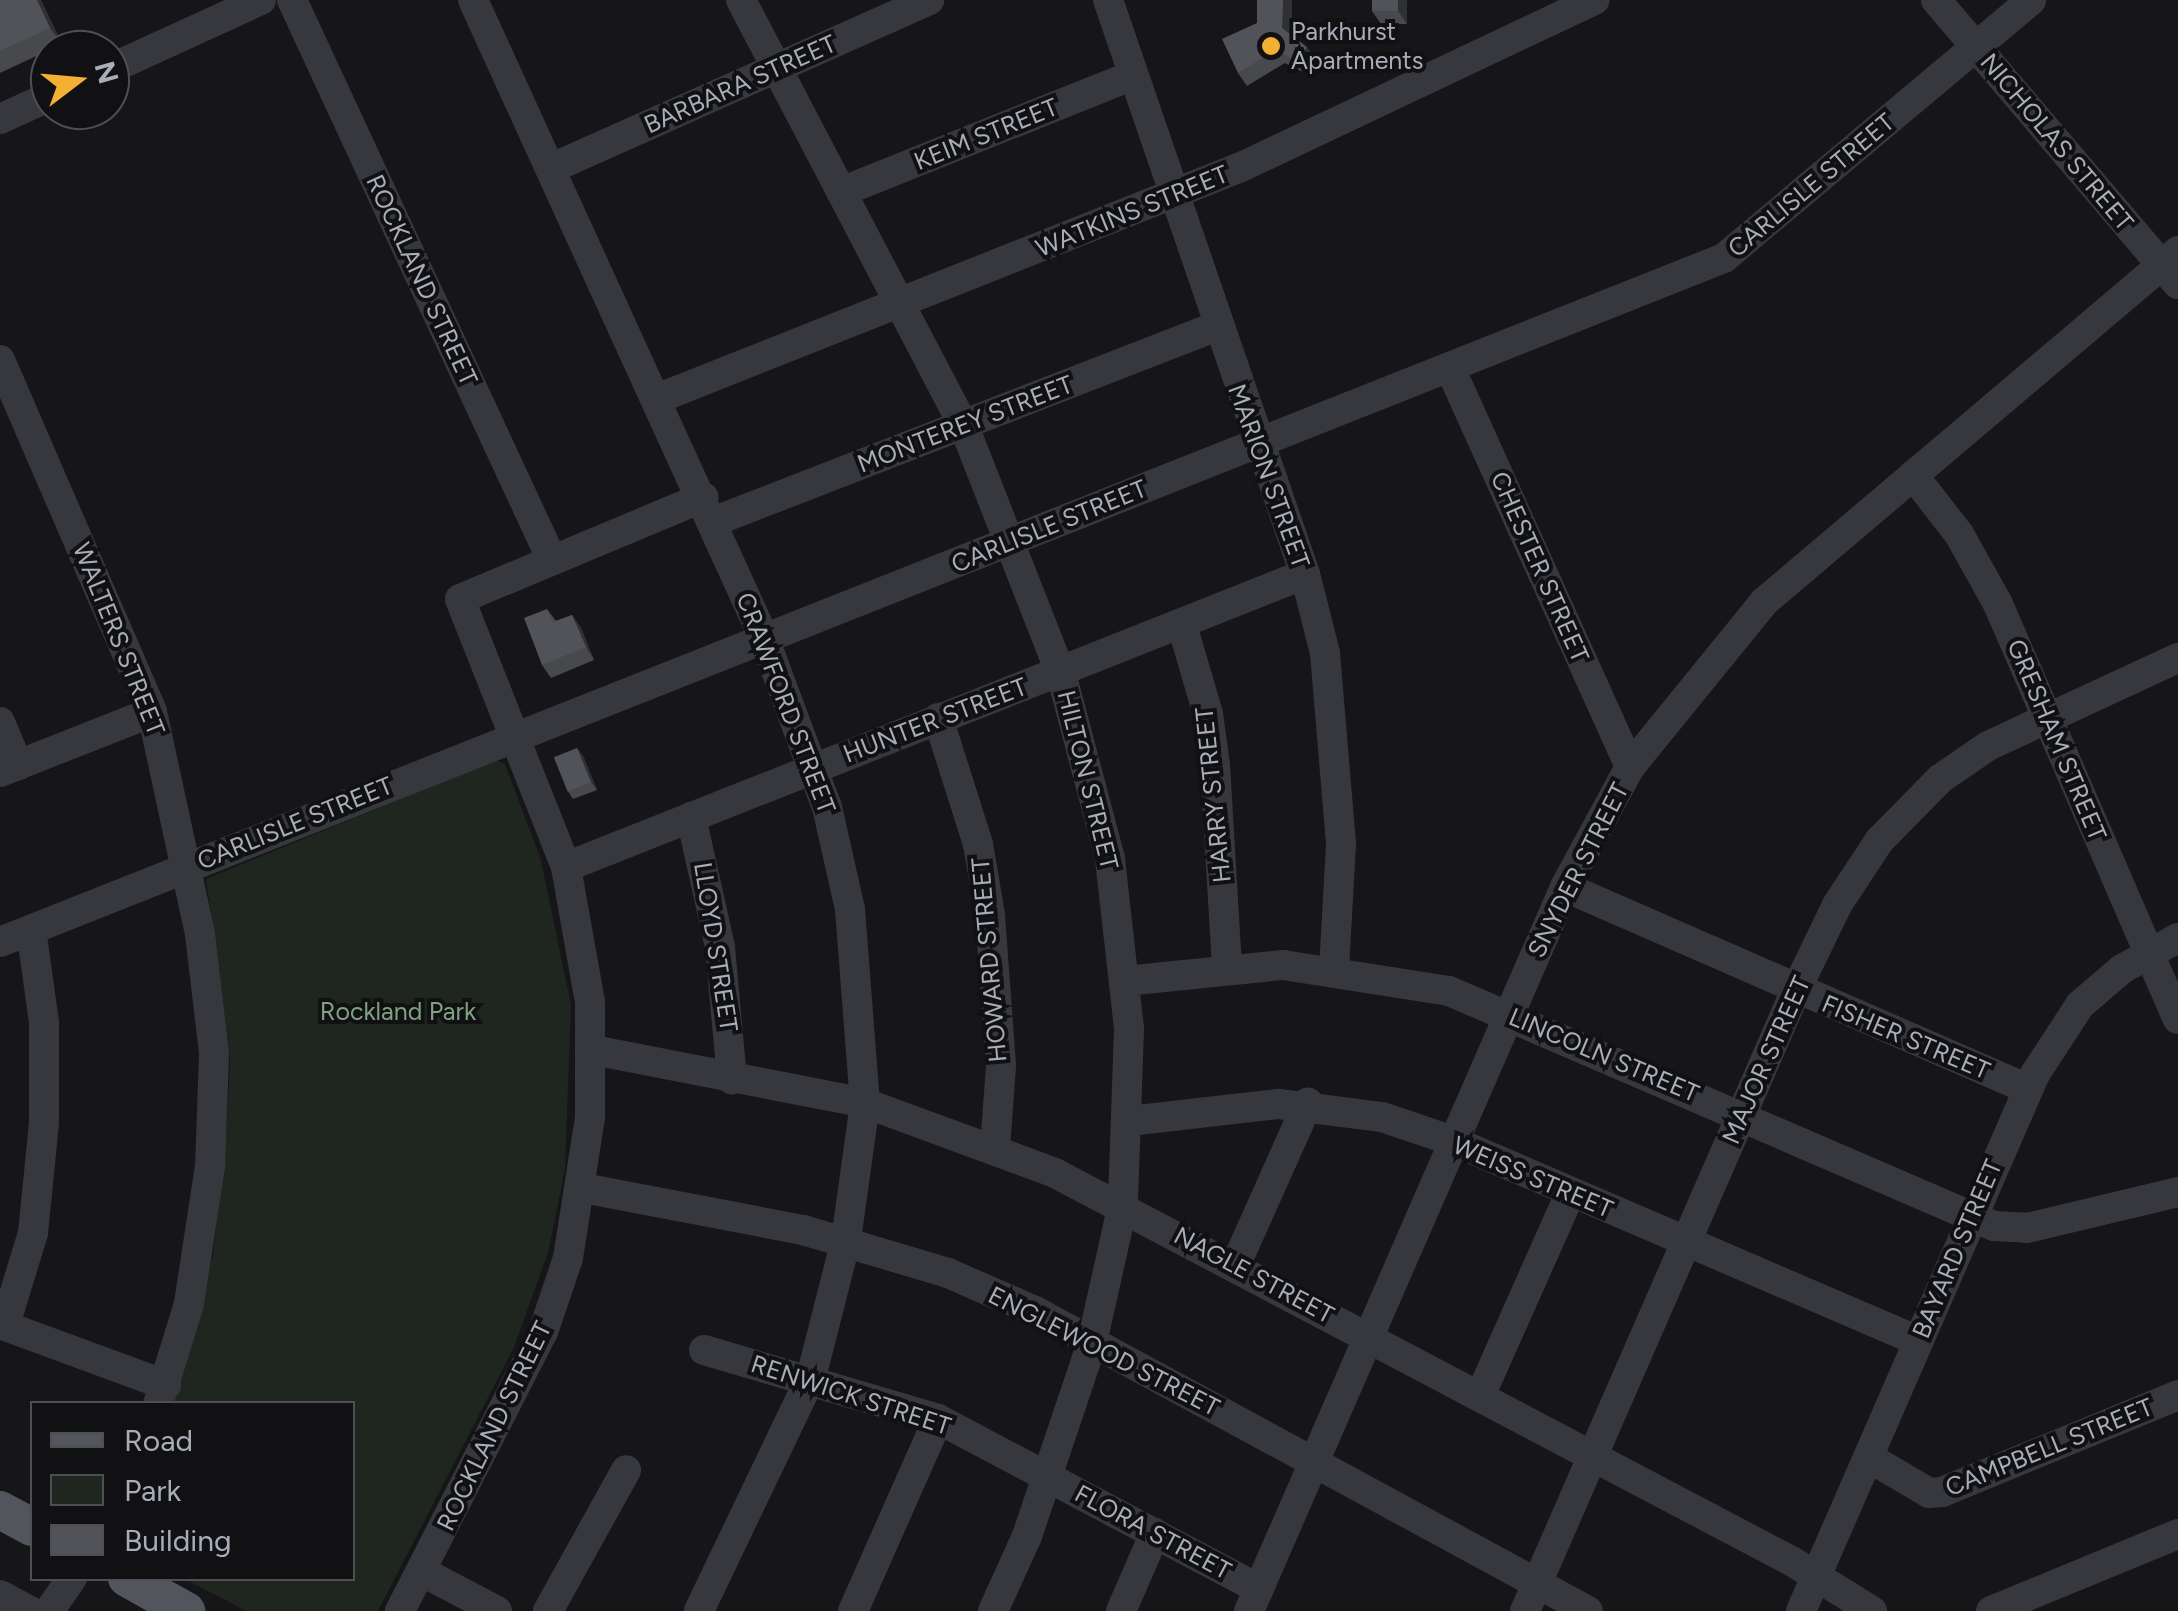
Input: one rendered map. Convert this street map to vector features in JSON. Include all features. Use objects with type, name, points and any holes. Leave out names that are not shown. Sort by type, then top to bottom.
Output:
[{"type":"main road","points":[[0,1510],[30,1526]]},
{"type":"main road","points":[[132,1581],[186,1611]]},
{"type":"street","points":[[130,60],[261,0]]},
{"type":"street","name":"ROCKLAND STREET","points":[[292,0],[552,560]]},
{"type":"street","name":"CRAWFORD STREET","points":[[474,0],[710,509],[764,638],[814,766],[850,910],[865,1104],[846,1240],[811,1377],[700,1611]]},
{"type":"street","name":"HILTON STREET","points":[[741,0],[902,302],[962,424],[1060,671],[1103,822],[1125,981],[1129,1121],[1123,1204],[1092,1343],[1048,1475],[993,1611]]},
{"type":"street","name":"BARBARA STREET","points":[[552,168],[929,0]]},
{"type":"street","name":"MARION STREET","points":[[1108,0],[1215,326],[1304,574],[1332,692],[1339,785],[1334,969]]},
{"type":"street","name":"WATKINS STREET","points":[[659,398],[1171,195],[1594,0]]},
{"type":"street","name":"NICHOLAS STREET","points":[[1936,0],[2172,267]]},
{"type":"street","name":"CARLISLE STREET","points":[[0,942],[1724,258],[2031,0]]},
{"type":"street","name":"KEIM STREET","points":[[840,192],[1131,76]]},
{"type":"street","points":[[0,119],[30,105]]},
{"type":"street","name":"SNYDER STREET","points":[[1254,1600],[1565,887],[1630,767],[1764,602],[1913,475],[2172,267]]},
{"type":"street","name":"MONTEREY STREET","points":[[460,599],[552,560],[962,424],[1215,326]]},
{"type":"street","name":"WALTERS STREET","points":[[0,360],[152,712],[188,866],[209,998],[214,1111],[195,1273],[162,1394]]},
{"type":"street","name":"CHESTER STREET","points":[[1450,368],[1630,767]]},
{"type":"street","name":"GRESHAM STREET","points":[[1913,475],[1981,572],[2178,1018]]},
{"type":"street","name":"HUNTER STREET","points":[[566,867],[814,766],[1182,626],[1304,574]]},
{"type":"street","name":"ROCKLAND STREET","points":[[400,1611],[544,1332],[583,1188],[592,1050],[584,954],[566,867],[460,599]]},
{"type":"street","name":"HARRY STREET","points":[[1182,626],[1216,765],[1227,967]]},
{"type":"street","name":"MAJOR STREET","points":[[1531,1597],[1741,1114],[1837,905],[1899,818],[1988,746],[2178,658]]},
{"type":"street","points":[[0,722],[9,769],[152,712]]},
{"type":"street","name":"HOWARD STREET","points":[[938,718],[963,788],[988,899],[1000,1066],[995,1148]]},
{"type":"street","name":"LLOYD STREET","points":[[691,817],[720,947],[732,1080]]},
{"type":"street","name":"FISHER STREET","points":[[1565,887],[2028,1089]]},
{"type":"street","points":[[30,930],[44,1022],[44,1122],[33,1233],[3,1324],[162,1394]]},
{"type":"street","name":"BAYARD STREET","points":[[1801,1611],[2028,1089],[2080,1005],[2149,951],[2178,938]]},
{"type":"street","name":"LINCOLN STREET","points":[[1125,981],[1227,967],[1334,969],[1408,980],[1509,1013],[1994,1226],[2027,1228],[2178,1192]]},
{"type":"street","name":"NAGLE STREET","points":[[592,1050],[865,1104],[995,1148],[1123,1204],[1872,1611]]},
{"type":"street","points":[[1235,1266],[1308,1103]]},
{"type":"street","name":"WEISS STREET","points":[[1129,1121],[1308,1103],[1453,1141],[1918,1341]]},
{"type":"street","name":"ENGLEWOOD STREET","points":[[583,1188],[846,1240],[948,1273],[1092,1343],[1314,1462],[1531,1597],[1588,1611]]},
{"type":"street","points":[[1480,1396],[1571,1192]]},
{"type":"street","name":"RENWICK STREET","points":[[704,1350],[811,1377],[938,1419],[1048,1475]]},
{"type":"street","name":"CAMPBELL STREET","points":[[1868,1457],[1929,1493],[1942,1492],[2178,1395]]},
{"type":"street","points":[[853,1611],[938,1419]]},
{"type":"street","points":[[548,1611],[626,1470]]},
{"type":"street","name":"FLORA STREET","points":[[1048,1475],[1154,1534],[1254,1600]]},
{"type":"street","points":[[1121,1611],[1154,1534]]},
{"type":"street","points":[[1991,1611],[2178,1534]]},
{"type":"street","points":[[421,1570],[497,1611]]},
{"type":"street","points":[[49,1611],[70,1581]]},
{"type":"street","points":[[0,1595],[30,1611]]},
{"type":"green space","name":"Rockland Park","points":[[496,760],[505,764],[541,860],[571,1005],[565,1169],[548,1253],[514,1347],[378,1611],[246,1611],[189,1581],[355,1581],[355,1401],[174,1401],[213,1254],[227,1122],[230,1057],[206,879]]},
{"type":"building","points":[[0,0],[37,0],[50,28],[30,30],[30,37],[0,51]]},
{"type":"building","points":[[1257,0],[1283,0],[1282,28],[1307,47],[1298,62],[1276,50],[1238,73],[1222,39],[1257,23]]},
{"type":"building","points":[[1372,0],[1398,0],[1398,11],[1372,11]]},
{"type":"building","points":[[547,609],[553,622],[572,615],[586,647],[542,665],[524,618]]},
{"type":"building","points":[[577,748],[591,782],[568,792],[554,757]]},
{"type":"place","name":"Parkhurst Apartments","points":[[1271,46]]}]
